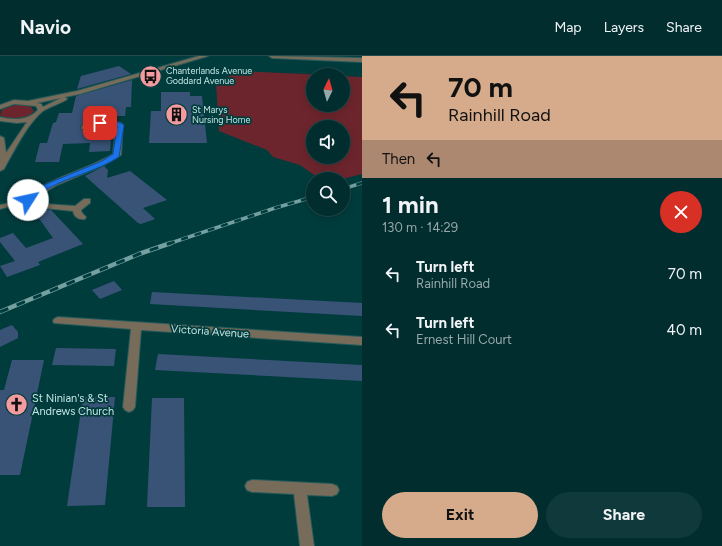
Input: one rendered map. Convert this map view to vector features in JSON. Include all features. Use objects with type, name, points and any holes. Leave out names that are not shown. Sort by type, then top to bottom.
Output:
[{"type":"street","points":[[0,98],[16,102],[30,102],[78,92],[204,56]]},
{"type":"street","points":[[272,56],[362,60]]},
{"type":"street","points":[[1,166],[34,117],[41,110],[78,92]]},
{"type":"street","points":[[0,107],[16,102]]},
{"type":"street","points":[[30,102],[39,105],[41,110]]},
{"type":"street","points":[[0,119],[8,121],[24,120],[34,117]]},
{"type":"street","points":[[0,207],[10,206],[28,200],[46,187],[105,163],[116,155],[119,124],[86,123],[84,128]]},
{"type":"street","points":[[0,138],[1,166]]},
{"type":"street","points":[[28,200],[44,206],[77,209],[87,201]]},
{"type":"street","points":[[77,209],[78,214],[82,218]]},
{"type":"street","name":"Victoria Avenue","points":[[58,321],[362,341]]},
{"type":"street","points":[[128,407],[136,327]]},
{"type":"street","points":[[252,486],[332,490]]},
{"type":"street","points":[[300,489],[307,546]]},
{"type":"shaded area","points":[[239,71],[306,74],[306,112],[350,112],[350,76],[362,77],[362,174],[350,177],[350,172],[310,172],[300,165],[273,157],[267,150],[219,131],[216,83]]},
{"type":"shaded area","points":[[18,104],[30,106],[34,111],[23,118],[18,119],[0,115],[2,109]]},
{"type":"building","points":[[119,66],[131,74],[77,89],[81,76]]},
{"type":"building","points":[[132,80],[131,107],[126,107],[125,116],[113,116],[113,121],[85,120],[80,127],[82,130],[87,130],[90,127],[112,127],[110,151],[89,152],[90,143],[63,144],[59,162],[35,162],[40,143],[47,143],[53,123],[56,122],[59,113],[72,113],[76,96]]},
{"type":"building","name":"St Marys Nursing Home","points":[[161,92],[190,92],[190,96],[202,96],[207,143],[149,143],[151,111],[161,111]]},
{"type":"building","points":[[104,166],[108,170],[107,178],[130,171],[167,200],[143,208],[155,219],[141,224],[138,223],[85,176]]},
{"type":"building","points":[[40,208],[51,210],[83,244],[38,262],[40,265],[7,277],[0,266],[15,261],[0,242],[0,238],[13,233],[26,248],[53,238],[33,210]]},
{"type":"building","points":[[114,281],[122,290],[100,299],[92,290]]},
{"type":"building","points":[[152,292],[362,303],[362,316],[150,304]]},
{"type":"building","points":[[12,325],[18,332],[18,338],[0,347],[0,330]]},
{"type":"building","points":[[56,348],[116,349],[114,366],[52,365]]},
{"type":"building","points":[[158,354],[362,365],[362,381],[155,370]]},
{"type":"building","name":"St Ninian's & St Andrews Church","points":[[12,360],[44,360],[20,475],[0,475],[0,390],[4,390]]},
{"type":"building","points":[[83,397],[115,397],[105,505],[67,506]]},
{"type":"building","points":[[152,398],[184,398],[185,507],[147,507]]},
{"type":"railway","points":[[350,187],[362,183]]},
{"type":"railway","points":[[168,244],[306,199]]},
{"type":"railway","points":[[0,312],[139,254],[171,243]]},
{"type":"place","name":"Chanterlands Avenue Goddard Avenue","points":[[151,76]]},
{"type":"place","name":"St Marys Nursing Home","points":[[176,115]]},
{"type":"place","name":"St Ninian's & St Andrews Church","points":[[17,404]]},
{"type":"route","points":[[28,200],[46,187],[73,174],[105,163],[116,155],[120,125],[100,123]]}]
